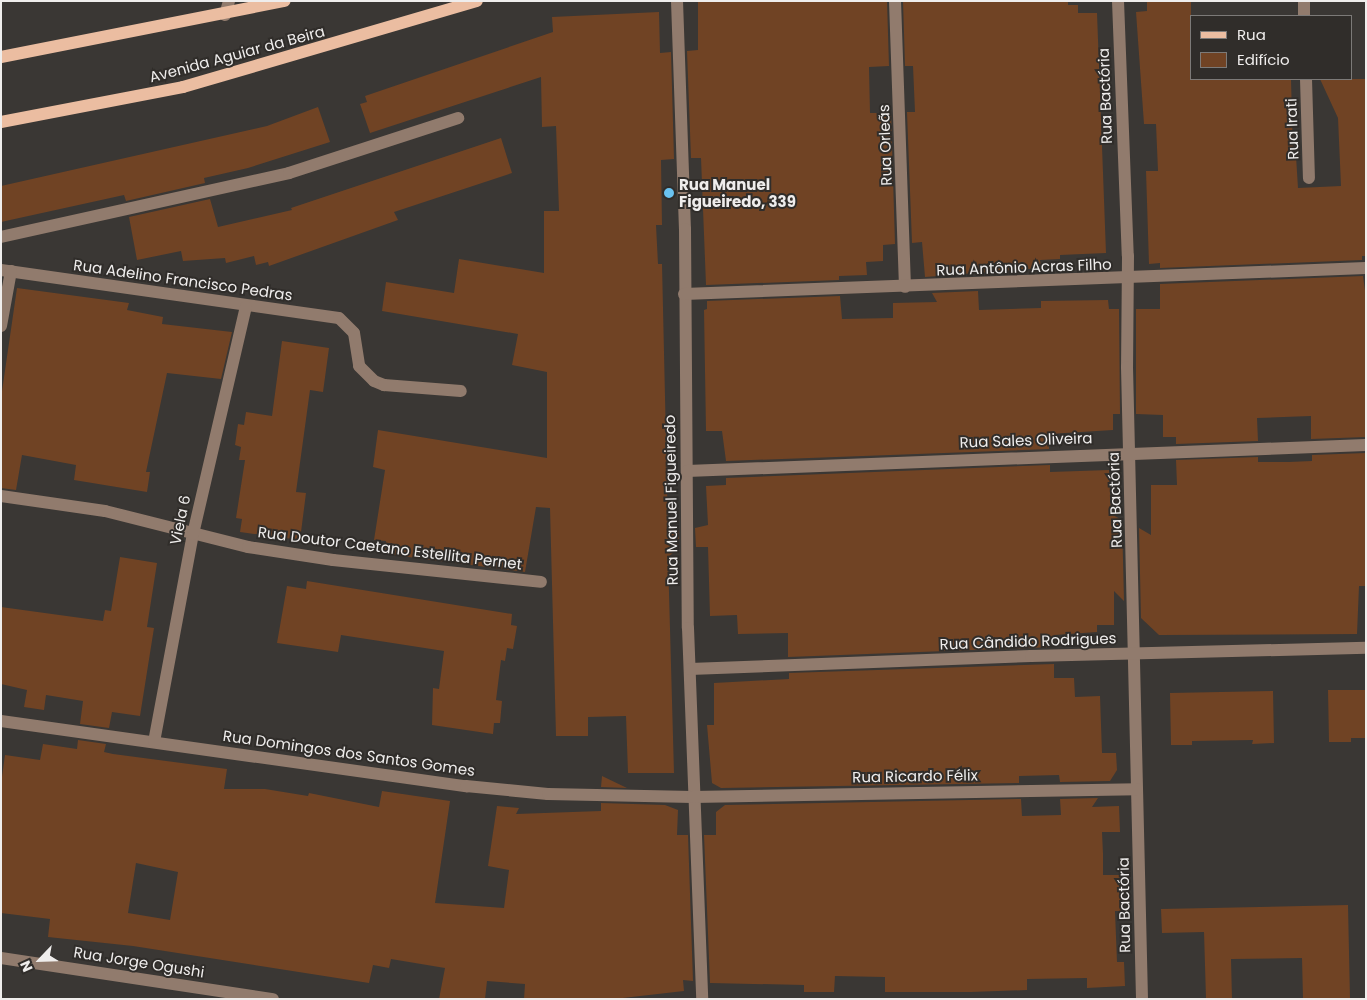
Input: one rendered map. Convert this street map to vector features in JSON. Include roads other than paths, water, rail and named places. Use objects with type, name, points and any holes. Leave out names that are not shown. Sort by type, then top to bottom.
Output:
[{"type":"main road","points":[[1,57],[225,15],[285,1]]},
{"type":"main road","name":"Avenida Aguiar da Beira","points":[[1,122],[183,87],[477,1]]},
{"type":"street","points":[[225,15],[229,1]]},
{"type":"street","name":"Rua Manuel Figueiredo","points":[[677,1],[685,229],[684,294],[693,797],[702,999]]},
{"type":"street","name":"Rua Orleãs","points":[[895,1],[906,287]]},
{"type":"street","name":"Rua Bactória","points":[[1118,1],[1128,279],[1142,999]]},
{"type":"street","points":[[1304,1],[1304,15]]},
{"type":"street","name":"Rua Irati","points":[[1306,80],[1309,178]]},
{"type":"street","points":[[1,237],[289,173],[458,118]]},
{"type":"street","name":"Rua Antônio Acras Filho","points":[[684,294],[1128,279],[1366,268]]},
{"type":"street","points":[[1,326],[6,270]]},
{"type":"street","name":"Rua Adelino Francisco Pedras","points":[[6,270],[246,307],[339,318],[354,332],[359,366],[374,381],[384,385],[461,391]]},
{"type":"street","name":"Viela 6","points":[[154,742],[193,534],[246,307]]},
{"type":"street","name":"Rua Sales Oliveira","points":[[687,471],[1130,452],[1366,445]]},
{"type":"street","name":"Rua Doutor Caetano Estellita Pernet","points":[[1,496],[106,511],[248,547],[333,560],[541,582]]},
{"type":"street","name":"Rua Cândido Rodrigues","points":[[690,669],[1366,648]]},
{"type":"street","name":"Rua Domingos dos Santos Gomes","points":[[1,721],[466,786],[548,794],[693,797]]},
{"type":"street","name":"Rua Ricardo Félix","points":[[693,797],[1137,789]]},
{"type":"street","name":"Rua Jorge Ogushi","points":[[1,958],[228,996],[273,999]]},
{"type":"place","name":"Rua Manuel Figueiredo, 339","points":[[669,193]]}]
